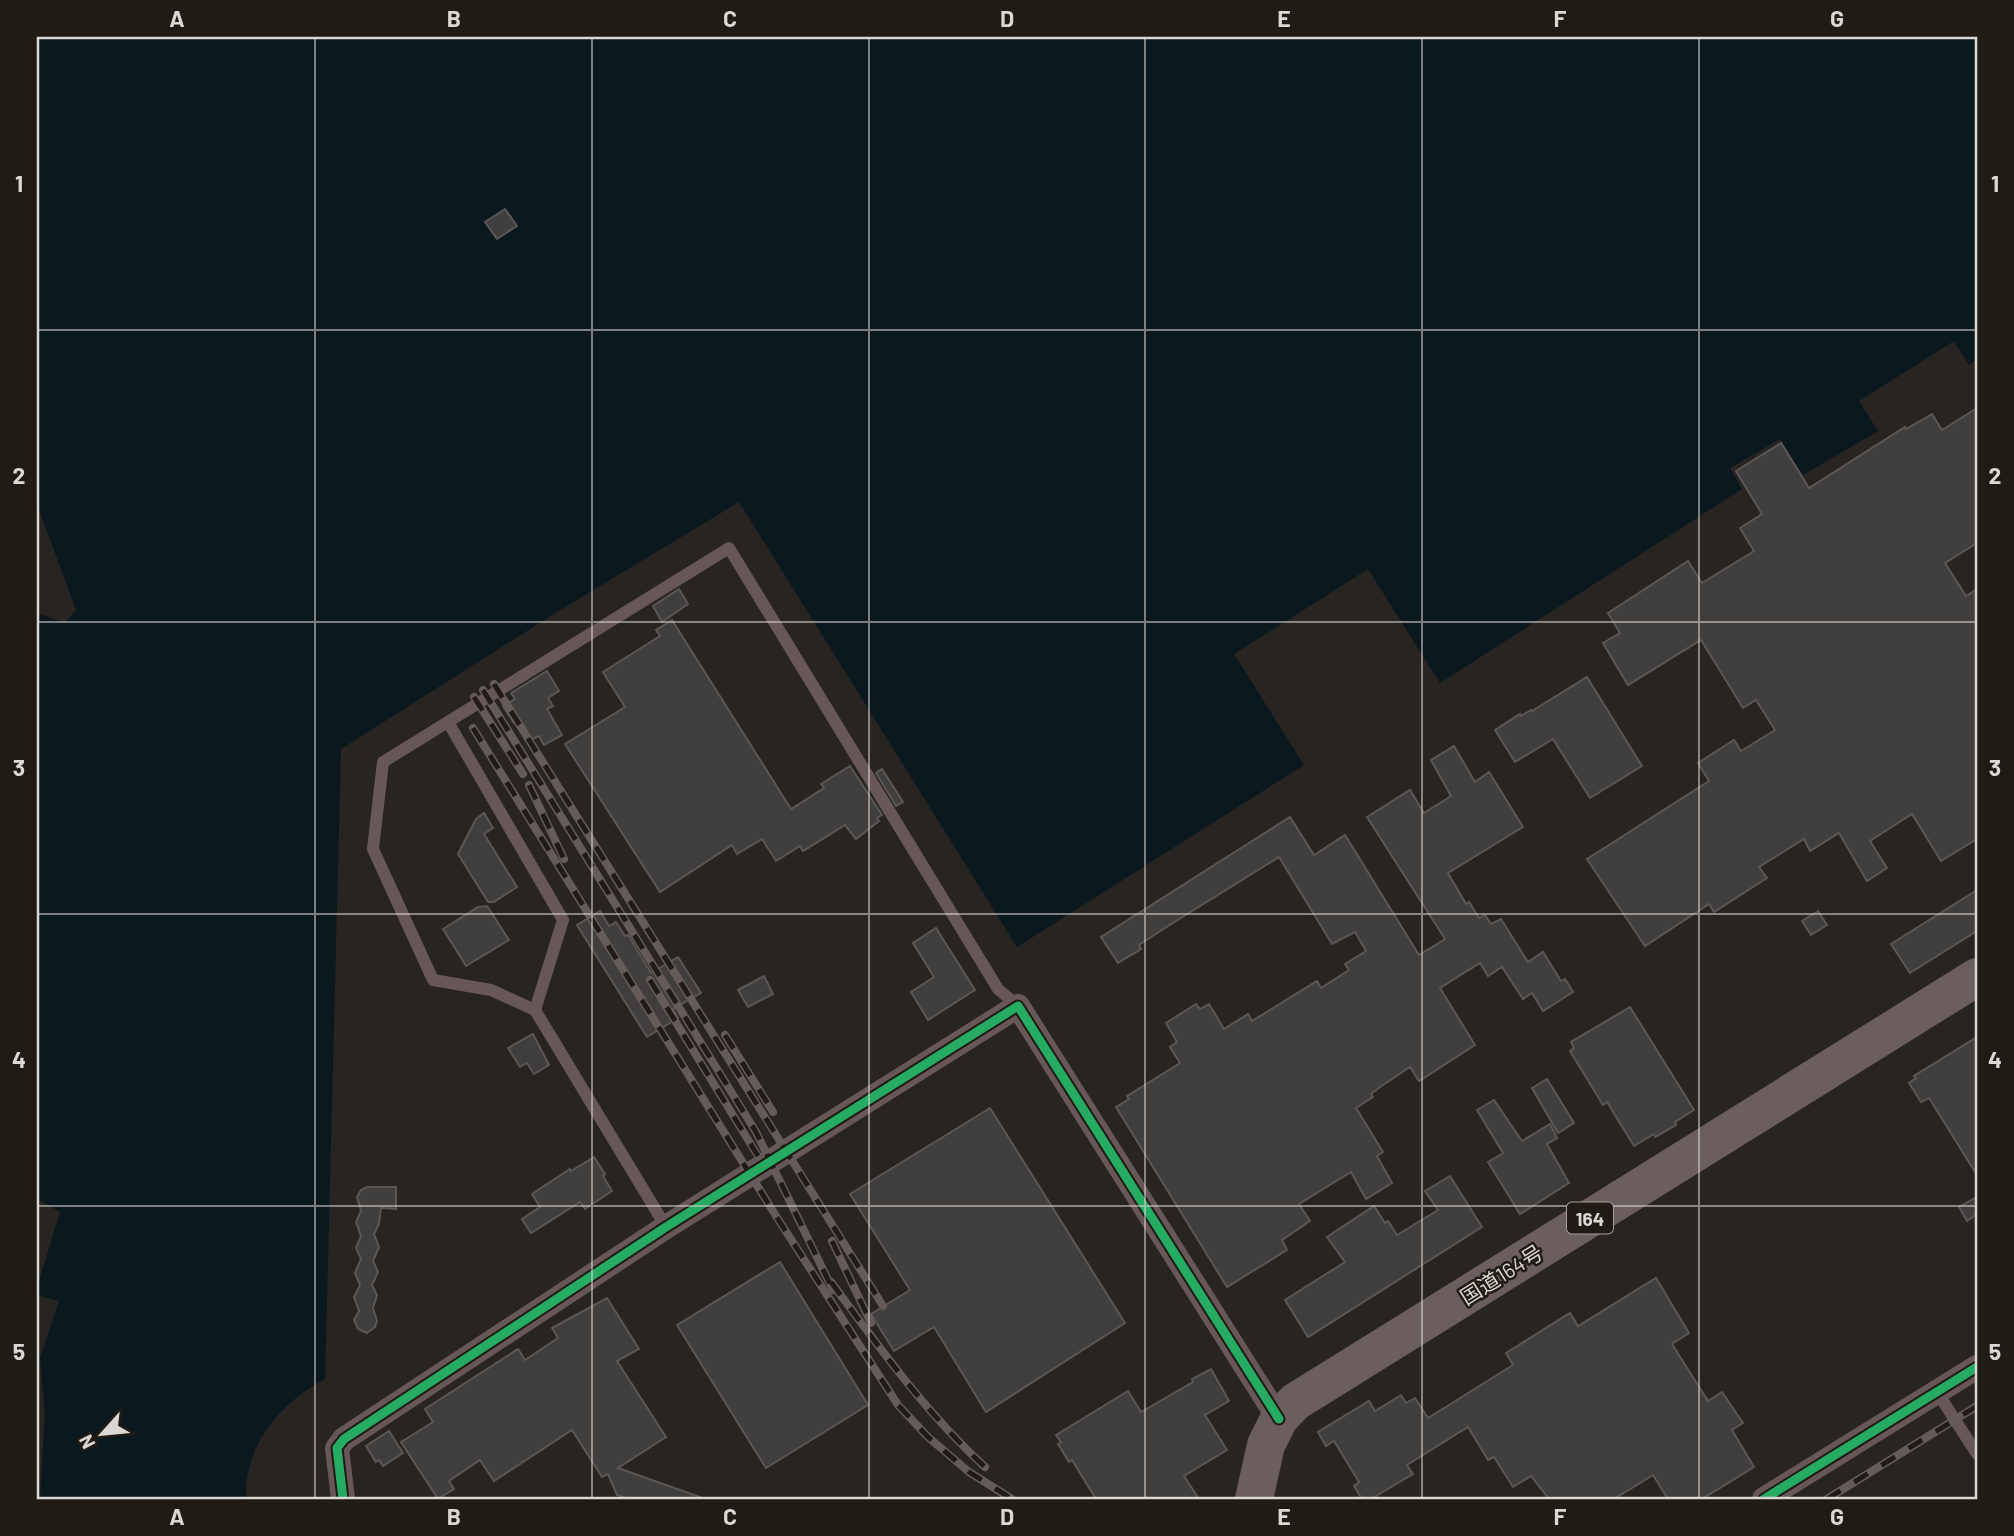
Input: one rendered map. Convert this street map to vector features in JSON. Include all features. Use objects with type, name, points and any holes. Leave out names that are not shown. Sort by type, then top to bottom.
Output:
[{"type":"highway","name":"国道164号","points":[[1254,1499],[1266,1446],[1279,1419],[1295,1402],[1977,977]]},
{"type":"street","points":[[343,1499],[337,1448],[344,1439],[666,1227],[1018,1006],[1279,1419]]},
{"type":"street","points":[[1764,1499],[1977,1367]]},
{"type":"lane","points":[[666,1227],[535,1010],[491,990],[433,980],[373,849],[383,762],[729,548],[998,989],[1018,1006]]},
{"type":"lane","points":[[448,723],[563,920],[535,1010]]},
{"type":"lane","points":[[1937,1392],[1977,1454]]},
{"type":"shaded area","points":[[37,37],[1977,37],[1977,359],[1969,365],[1954,341],[1859,401],[1878,431],[1803,475],[1780,439],[1730,468],[1742,489],[1440,683],[1368,569],[1234,654],[1304,765],[1017,947],[739,502],[552,615],[341,749],[325,1379],[293,1400],[268,1428],[251,1461],[246,1499],[40,1499],[45,1413],[40,1358],[59,1301],[37,1295],[37,1288],[60,1212],[37,1199],[37,613],[65,623],[76,610],[37,504]]},
{"type":"building","points":[[505,209],[517,226],[497,239],[485,222]]},
{"type":"building","points":[[1977,408],[1977,543],[1945,563],[1966,596],[1977,589],[1977,839],[1941,861],[1912,814],[1870,841],[1887,868],[1867,881],[1839,833],[1810,851],[1804,839],[1759,867],[1767,878],[1714,912],[1709,904],[1645,946],[1587,859],[1709,781],[1698,763],[1734,740],[1741,751],[1775,730],[1756,700],[1743,708],[1701,640],[1628,685],[1603,643],[1620,633],[1608,613],[1688,561],[1702,583],[1754,551],[1740,528],[1762,514],[1736,471],[1781,443],[1809,488],[1905,427],[1906,429],[1932,414],[1942,430]]},
{"type":"building","points":[[679,589],[688,604],[662,622],[653,606]]},
{"type":"building","points":[[672,620],[791,809],[824,788],[821,784],[850,766],[882,815],[877,818],[879,821],[856,839],[845,825],[803,851],[800,846],[776,861],[762,839],[737,854],[732,845],[660,892],[565,744],[625,707],[603,672],[660,636],[656,630]]},
{"type":"building","points":[[547,671],[559,691],[548,698],[553,706],[547,709],[562,735],[544,745],[539,736],[530,740],[518,720],[514,723],[503,706],[515,699],[511,693]]},
{"type":"building","points":[[1587,677],[1642,766],[1590,798],[1553,739],[1515,762],[1495,730]]},
{"type":"building","points":[[1454,746],[1475,782],[1489,772],[1523,827],[1448,873],[1466,904],[1469,902],[1479,918],[1485,915],[1491,924],[1501,919],[1528,962],[1543,952],[1561,981],[1565,979],[1573,992],[1543,1011],[1532,993],[1523,999],[1502,967],[1488,976],[1480,963],[1440,988],[1475,1045],[1419,1081],[1410,1067],[1356,1108],[1383,1152],[1377,1156],[1392,1183],[1366,1199],[1351,1172],[1299,1204],[1310,1221],[1282,1240],[1287,1250],[1227,1287],[1116,1107],[1129,1099],[1127,1096],[1180,1063],[1170,1047],[1177,1042],[1166,1023],[1196,1004],[1200,1009],[1209,1004],[1224,1029],[1248,1014],[1252,1021],[1317,981],[1321,988],[1349,970],[1345,964],[1366,951],[1355,932],[1332,944],[1279,857],[1139,945],[1141,949],[1118,963],[1101,937],[1290,817],[1314,855],[1345,835],[1419,955],[1445,939],[1367,817],[1410,790],[1424,813],[1451,796],[1431,760]]},
{"type":"building","points":[[882,769],[903,802],[896,806],[876,773]]},
{"type":"building","points":[[484,813],[493,828],[484,834],[517,887],[494,902],[488,902],[458,854],[476,819]]},
{"type":"building","points":[[1977,890],[1977,931],[1910,973],[1891,944]]},
{"type":"building","points":[[487,906],[509,940],[466,966],[443,929],[478,907]]},
{"type":"building","points":[[600,911],[609,926],[616,922],[625,936],[628,935],[651,973],[678,957],[701,993],[673,1009],[678,1018],[647,1037],[577,925]]},
{"type":"building","points":[[1818,911],[1827,925],[1811,935],[1802,921]]},
{"type":"building","points":[[936,928],[975,990],[928,1020],[911,992],[934,977],[913,943]]},
{"type":"building","points":[[764,976],[773,994],[748,1007],[738,990]]},
{"type":"building","points":[[1630,1007],[1694,1110],[1675,1122],[1676,1125],[1634,1146],[1607,1102],[1603,1105],[1570,1051],[1574,1048],[1571,1042]]},
{"type":"building","points":[[533,1034],[549,1065],[534,1074],[527,1063],[520,1067],[508,1048]]},
{"type":"building","points":[[1977,1037],[1977,1175],[1929,1098],[1921,1102],[1909,1083],[1916,1078],[1914,1076]]},
{"type":"building","points":[[1547,1079],[1574,1123],[1558,1133],[1532,1088]]},
{"type":"building","points":[[1494,1100],[1522,1141],[1550,1124],[1557,1138],[1547,1144],[1569,1183],[1520,1214],[1488,1162],[1503,1153],[1477,1110]]},
{"type":"building","points":[[990,1108],[1125,1323],[986,1412],[934,1327],[894,1351],[871,1314],[910,1290],[850,1194]]},
{"type":"building","points":[[594,1157],[612,1191],[585,1209],[580,1202],[531,1233],[522,1219],[540,1207],[532,1194]]},
{"type":"building","points":[[1450,1176],[1482,1227],[1308,1337],[1285,1300],[1345,1262],[1327,1237],[1374,1206],[1397,1235],[1438,1210],[1425,1191]]},
{"type":"building","points":[[367,1187],[396,1187],[396,1209],[381,1208],[379,1224],[374,1234],[379,1247],[373,1261],[378,1272],[372,1285],[377,1295],[373,1308],[377,1321],[375,1327],[367,1333],[358,1329],[354,1320],[359,1311],[354,1297],[360,1285],[355,1273],[361,1259],[356,1248],[361,1236],[356,1222],[361,1211],[357,1197],[361,1190]]},
{"type":"building","points":[[1977,1197],[1977,1214],[1967,1221],[1959,1207]]},
{"type":"building","points":[[780,1262],[868,1405],[766,1468],[677,1325]]},
{"type":"building","points":[[1656,1278],[1689,1333],[1672,1344],[1708,1401],[1722,1392],[1743,1423],[1732,1430],[1754,1467],[1702,1499],[1668,1499],[1653,1475],[1614,1499],[1549,1499],[1531,1476],[1513,1487],[1494,1457],[1488,1460],[1468,1427],[1407,1465],[1413,1474],[1371,1499],[1362,1499],[1354,1486],[1359,1482],[1334,1441],[1326,1446],[1318,1432],[1369,1401],[1375,1411],[1401,1395],[1406,1403],[1415,1398],[1428,1418],[1513,1365],[1506,1353],[1570,1313],[1578,1326]]},
{"type":"building","points":[[607,1298],[639,1349],[617,1361],[666,1437],[618,1468],[700,1497],[699,1499],[630,1499],[617,1495],[608,1474],[602,1477],[572,1430],[494,1481],[480,1460],[449,1481],[454,1489],[438,1499],[401,1442],[433,1422],[425,1409],[518,1349],[525,1360],[558,1338],[552,1328]]},
{"type":"building","points":[[1211,1369],[1229,1401],[1205,1415],[1227,1450],[1184,1476],[1199,1499],[1096,1499],[1072,1460],[1069,1462],[1058,1444],[1061,1442],[1056,1435],[1128,1391],[1141,1412]]},
{"type":"building","points":[[389,1431],[403,1453],[383,1466],[379,1460],[376,1462],[366,1446]]},
{"type":"railway","points":[[494,684],[883,1306]]},
{"type":"railway","points":[[483,690],[756,1132],[833,1290]]},
{"type":"railway","points":[[474,697],[523,774]]},
{"type":"railway","points":[[473,728],[776,1216],[898,1405],[928,1437],[969,1472],[1012,1499]]},
{"type":"railway","points":[[529,785],[564,859]]},
{"type":"railway","points":[[650,980],[758,1156]]},
{"type":"railway","points":[[725,1035],[773,1112]]},
{"type":"railway","points":[[832,1241],[871,1323]]},
{"type":"railway","points":[[831,1282],[885,1355],[942,1424],[985,1467]]},
{"type":"railway","points":[[1827,1499],[1977,1406]]},
{"type":"cycle path","points":[[343,1499],[337,1448],[344,1439],[666,1227],[1018,1006],[1279,1419]]},
{"type":"cycle path","points":[[1764,1499],[1977,1367]]}]
